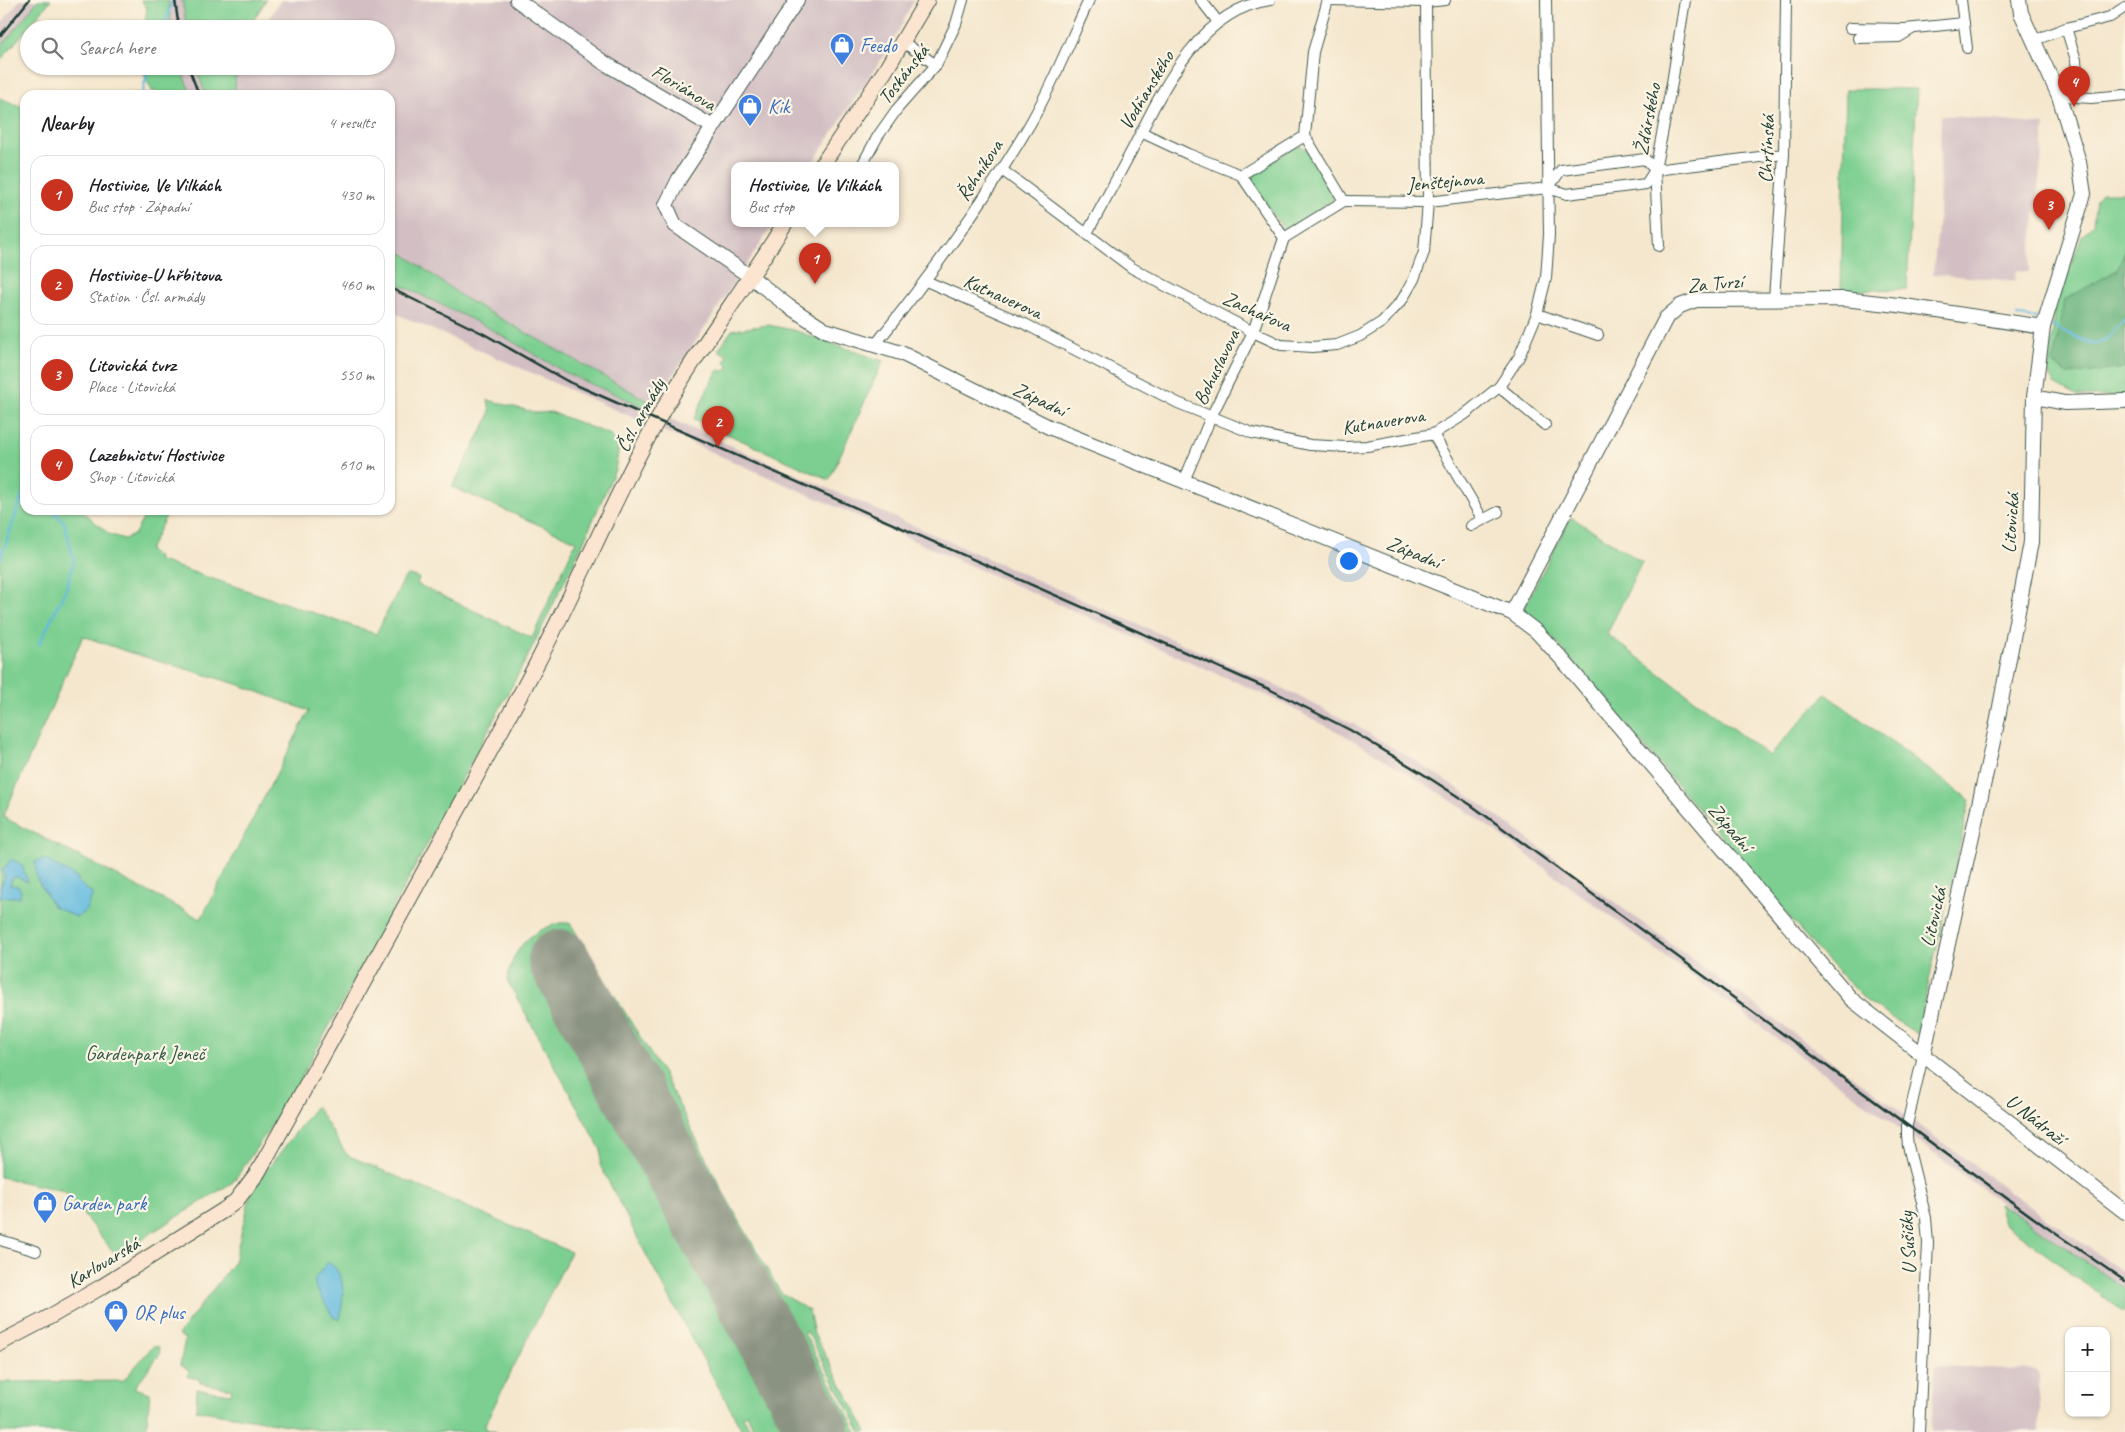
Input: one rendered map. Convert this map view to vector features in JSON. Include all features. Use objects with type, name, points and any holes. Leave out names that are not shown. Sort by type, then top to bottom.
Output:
[{"type":"main road","points":[[824,162],[927,0]]},
{"type":"main road","name":"Čsl. armády","points":[[224,1210],[236,1201],[258,1172],[455,816],[550,638],[613,507],[664,409],[782,227]]},
{"type":"main road","name":"Karlovarská","points":[[3,1340],[44,1320],[103,1286],[224,1210]]},
{"type":"street","name":"Floriánova","points":[[517,0],[603,62],[713,127],[679,179],[666,205],[675,225],[751,277]]},
{"type":"street","points":[[713,127],[797,0]]},
{"type":"street","name":"Toskánská","points":[[864,162],[878,136],[897,109],[936,65],[956,24],[963,0]]},
{"type":"street","name":"Řehníkova","points":[[875,345],[926,281],[1002,170],[1031,122],[1090,0]]},
{"type":"street","points":[[1201,0],[1218,22]]},
{"type":"street","name":"Vodňanského","points":[[1087,233],[1160,93],[1186,55],[1218,22],[1241,8],[1270,0]]},
{"type":"street","points":[[1141,132],[1188,154],[1241,175],[1284,238],[1344,201],[1304,136],[1313,52],[1328,0],[1426,2],[1445,0]]},
{"type":"street","name":"Kutnauerova","points":[[926,281],[1024,324],[1178,403],[1252,434],[1310,445],[1346,447],[1367,446],[1432,434],[1464,415],[1499,387],[1519,357],[1536,314],[1546,278],[1549,235],[1546,0]]},
{"type":"street","name":"Žďárského","points":[[1659,246],[1655,170],[1672,83],[1685,0]]},
{"type":"street","name":"Chrtínská","points":[[1774,300],[1784,154],[1786,0]]},
{"type":"street","points":[[1961,0],[1967,48]]},
{"type":"street","name":"Litovická","points":[[1923,1056],[1996,728],[2031,542],[2034,397],[2043,327],[2084,194],[2079,162],[2059,96],[2022,13],[2019,0]]},
{"type":"street","name":"Zachařova","points":[[1002,170],[1132,268],[1281,345],[1312,347],[1337,345],[1360,336],[1382,322],[1402,300],[1424,252],[1428,202],[1426,2]]},
{"type":"street","points":[[2034,40],[2066,28],[2110,17],[2125,7]]},
{"type":"street","points":[[1850,28],[1915,28],[1964,23]]},
{"type":"street","points":[[1858,38],[1899,37],[1915,28]]},
{"type":"street","points":[[2059,96],[2078,85],[2076,60],[2066,28]]},
{"type":"street","points":[[902,42],[936,65]]},
{"type":"street","points":[[2059,96],[2091,98],[2125,95]]},
{"type":"street","points":[[1241,175],[1304,136]]},
{"type":"street","points":[[1548,188],[1561,170],[1645,159],[1655,170],[1784,154]]},
{"type":"street","name":"Jenštejnova","points":[[1344,201],[1428,202],[1548,188],[1567,194],[1646,184],[1655,170]]},
{"type":"street","name":"Bohuslavova","points":[[1184,481],[1211,417],[1253,332],[1284,238]]},
{"type":"street","name":"Západní","points":[[751,277],[788,306],[825,330],[901,353],[1049,426],[1512,613],[1537,632],[1561,658],[1851,999],[1923,1056]]},
{"type":"street","name":"Za Tvrzí","points":[[1512,613],[1666,318],[1680,306],[1696,300],[1844,299],[1898,305],[2043,327]]},
{"type":"street","points":[[1536,314],[1598,334]]},
{"type":"street","points":[[1499,387],[1545,425]]},
{"type":"street","points":[[2034,397],[2065,403],[2125,401]]},
{"type":"street","points":[[1432,434],[1483,520]]},
{"type":"street","points":[[1471,526],[1498,512]]},
{"type":"street","name":"U Nádraží","points":[[1923,1056],[2125,1212]]},
{"type":"street","name":"U Sušičky","points":[[1918,1432],[1928,1243],[1926,1218],[1908,1146],[1907,1125],[1923,1056]]},
{"type":"street","points":[[0,1240],[36,1251]]},
{"type":"shaded area","points":[[20,0],[38,0],[22,20],[20,20],[20,23],[0,48],[0,25]]},
{"type":"shaded area","points":[[168,0],[182,0],[185,20],[171,20]]},
{"type":"shaded area","points":[[281,0],[914,0],[893,41],[813,162],[731,162],[731,227],[771,227],[660,395],[648,401],[464,298],[395,248],[395,90],[235,90],[236,75],[395,75],[395,20],[268,20]]},
{"type":"shaded area","points":[[183,75],[198,75],[204,90],[189,90]]},
{"type":"shaded area","points":[[1941,115],[2045,125],[2029,272],[2016,271],[2015,281],[1933,274],[1939,216]]},
{"type":"shaded area","points":[[395,282],[487,327],[570,375],[1274,684],[1353,724],[1427,768],[1475,800],[2050,1221],[2125,1273],[2125,1289],[2042,1233],[1467,811],[1346,736],[1268,696],[395,313]]},
{"type":"shaded area","points":[[1935,1366],[2036,1370],[2039,1373],[2039,1432],[1931,1432]]},
{"type":"green space","points":[[38,0],[51,0],[34,20],[22,20]]},
{"type":"green space","points":[[141,0],[168,0],[171,20],[145,20],[147,8]]},
{"type":"green space","points":[[182,0],[266,0],[254,20],[185,20]]},
{"type":"green space","points":[[20,23],[20,37],[0,61],[0,48]]},
{"type":"green space","points":[[144,75],[183,75],[189,90],[152,90]]},
{"type":"green space","points":[[198,75],[236,75],[235,90],[204,90]]},
{"type":"green space","points":[[1846,89],[1917,89],[1907,289],[1841,291]]},
{"type":"green space","name":"Gardenpark Jeneč","points":[[0,98],[20,106],[20,515],[87,515],[109,534],[124,539],[134,535],[145,515],[166,515],[149,550],[158,557],[157,560],[376,634],[405,577],[409,575],[419,578],[417,584],[532,638],[576,541],[452,487],[488,419],[490,411],[488,400],[537,413],[551,412],[611,435],[619,447],[615,470],[583,543],[530,652],[287,1103],[233,1182],[116,1255],[64,1191],[0,1177]],"holes":[[[83,636],[128,652],[237,684],[309,711],[201,919],[3,817]]]},
{"type":"green space","points":[[1301,146],[1308,150],[1333,191],[1333,197],[1330,202],[1287,230],[1284,230],[1252,184],[1255,173],[1293,148]]},
{"type":"green space","points":[[2101,193],[2125,193],[2125,396],[2077,396],[2054,384],[2048,372],[2056,304],[2082,236],[2093,224],[2096,199]]},
{"type":"green space","points":[[395,248],[464,298],[648,401],[647,408],[570,375],[487,327],[395,282]]},
{"type":"green space","points":[[2125,252],[2125,368],[2069,375],[2053,364],[2064,300],[2117,270]]},
{"type":"green space","points":[[768,325],[793,330],[883,361],[829,480],[694,419],[718,370],[725,371],[728,367],[725,361],[728,356],[718,350],[732,330]]},
{"type":"green space","points":[[1571,517],[1642,562],[1607,634],[1769,756],[1826,694],[1970,800],[1917,1034],[1865,1000],[1818,951],[1551,636],[1522,611]]},
{"type":"green space","points":[[560,923],[570,923],[666,1079],[722,1190],[780,1292],[809,1311],[814,1334],[867,1432],[861,1432],[807,1331],[804,1333],[857,1432],[755,1432],[747,1414],[743,1416],[751,1432],[743,1432],[648,1258],[600,1165],[601,1150],[507,980],[514,958],[524,942],[539,931]]},
{"type":"green space","points":[[316,1106],[347,1155],[571,1252],[485,1424],[486,1429],[497,1432],[330,1432],[196,1410],[197,1389],[231,1394],[232,1389],[200,1383],[199,1379],[188,1377],[189,1371],[180,1365],[185,1339],[178,1335],[234,1262],[252,1189]]},
{"type":"green space","points":[[1998,1204],[2013,1211],[2125,1289],[2125,1313],[2004,1223]]},
{"type":"green space","points":[[153,1346],[159,1347],[160,1354],[134,1388],[150,1393],[146,1432],[0,1432],[0,1382],[123,1381]]},
{"type":"water","points":[[12,859],[22,865],[28,882],[17,877],[12,878],[10,885],[18,886],[21,891],[20,897],[0,897],[0,887],[5,877],[2,870]]},
{"type":"water","points":[[44,859],[78,878],[78,882],[93,894],[85,912],[76,917],[53,906],[37,879],[35,862]]},
{"type":"water","points":[[328,1262],[339,1273],[343,1288],[340,1319],[333,1317],[315,1286],[315,1278]]},
{"type":"waterway","points":[[166,20],[173,0]]},
{"type":"waterway","points":[[143,90],[147,75]]},
{"type":"waterway","points":[[2017,316],[2036,318]]},
{"type":"waterway","points":[[2052,326],[2091,344],[2105,341],[2125,319]]},
{"type":"waterway","points":[[0,560],[20,502]]},
{"type":"waterway","points":[[39,644],[66,589],[74,561],[64,522],[57,515]]},
{"type":"runway","points":[[559,960],[819,1432]]},
{"type":"railway","points":[[0,36],[29,0]]},
{"type":"railway","points":[[175,0],[178,20]]},
{"type":"railway","points":[[191,75],[197,90]]},
{"type":"railway","points":[[395,290],[484,334],[567,381],[1271,690],[1350,730],[1471,805],[2046,1227],[2125,1281]]},
{"type":"place","name":"Feedo","points":[[842,66]]},
{"type":"place","name":"Lazebnictví Hostivice","points":[[2074,107]]},
{"type":"place","name":"Kik","points":[[750,127]]},
{"type":"place","name":"Litovická tvrz","points":[[2049,230]]},
{"type":"place","name":"Hostivice, Ve Vilkách","points":[[815,284]]},
{"type":"place","name":"Hostivice-U hřbitova","points":[[718,447]]},
{"type":"place","name":"Garden park","points":[[45,1224]]},
{"type":"place","name":"OR plus","points":[[116,1333]]}]
